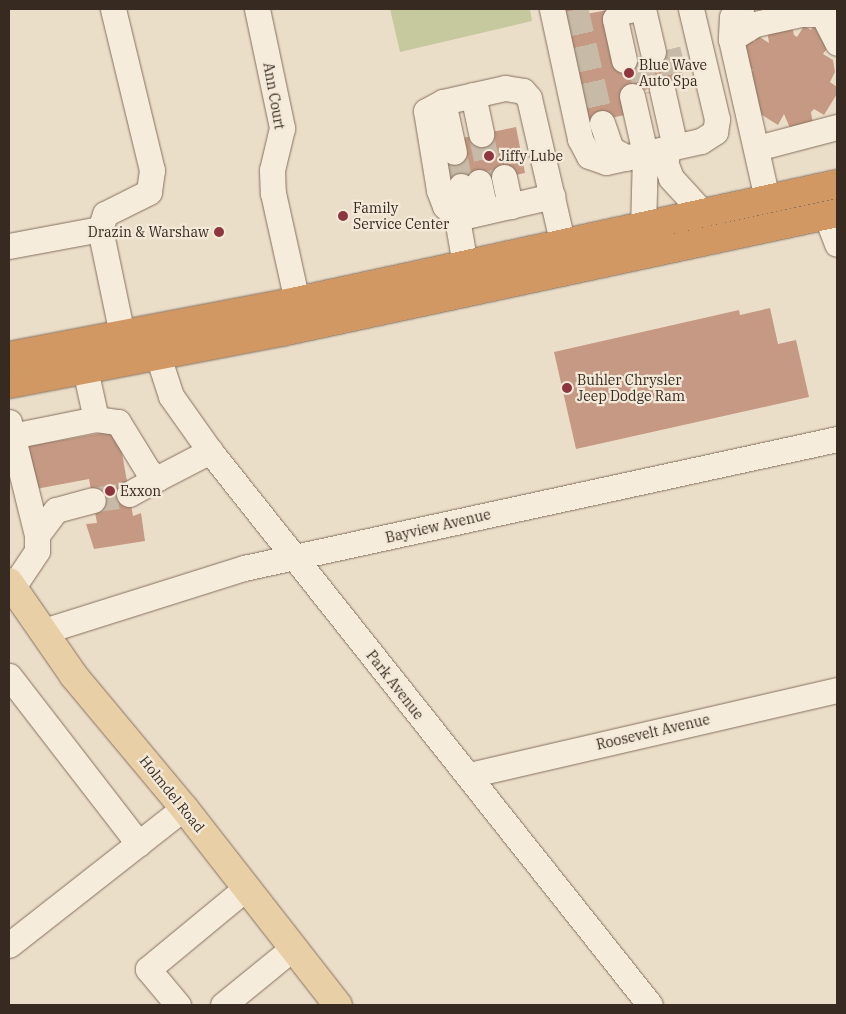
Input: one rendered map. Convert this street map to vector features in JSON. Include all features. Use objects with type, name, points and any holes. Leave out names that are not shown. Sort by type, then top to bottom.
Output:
[{"type":"highway","points":[[9,356],[296,301],[837,184]]},
{"type":"highway","points":[[9,384],[158,356],[832,214]]},
{"type":"main road","name":"Holmdel Road","points":[[11,588],[44,631],[74,676],[184,808],[338,1005]]},
{"type":"street","points":[[112,9],[152,170],[152,184],[149,192],[105,214],[100,229],[122,334]]},
{"type":"street","name":"Ann Court","points":[[257,9],[282,128],[272,170],[273,193],[296,301]]},
{"type":"street","points":[[552,9],[584,149],[598,161],[667,149],[715,132],[717,119],[692,9]]},
{"type":"street","points":[[631,10],[646,54],[659,9]]},
{"type":"street","points":[[767,199],[734,18],[755,24],[822,11],[837,43]]},
{"type":"street","points":[[552,196],[483,212],[445,206],[439,190],[424,117],[429,107],[465,97],[511,88],[527,94],[552,196],[563,244]]},
{"type":"street","points":[[643,227],[667,149],[654,91],[667,149],[665,162],[671,178],[704,214]]},
{"type":"street","points":[[465,97],[474,139],[465,97]]},
{"type":"street","points":[[602,123],[611,149],[667,149]]},
{"type":"street","points":[[757,148],[837,127]]},
{"type":"street","points":[[464,265],[483,212],[484,181],[483,212]]},
{"type":"street","points":[[832,214],[837,244]]},
{"type":"street","points":[[9,246],[100,229]]},
{"type":"street","name":"Park Avenue","points":[[158,356],[171,396],[210,451],[260,508],[295,558],[650,1005]]},
{"type":"street","points":[[85,369],[96,419]]},
{"type":"street","points":[[11,588],[37,551],[37,535],[10,429],[96,419],[118,422],[148,471],[158,478]]},
{"type":"street","name":"Bayview Avenue","points":[[44,631],[244,568],[837,439]]},
{"type":"street","points":[[129,494],[210,451]]},
{"type":"street","points":[[37,535],[56,510],[93,500]]},
{"type":"street","points":[[10,682],[139,844]]},
{"type":"street","name":"Roosevelt Avenue","points":[[469,775],[837,690]]},
{"type":"street","points":[[9,945],[184,808]]},
{"type":"street","points":[[178,1005],[148,969],[246,888]]},
{"type":"street","points":[[223,1005],[293,948]]},
{"type":"green space","points":[[390,9],[530,9],[532,21],[400,52]]},
{"type":"building","name":"Blue Wave Auto Spa","points":[[564,9],[585,9],[586,14],[608,10],[620,64],[678,52],[684,81],[626,94],[630,114],[586,123]]},
{"type":"building","points":[[764,9],[788,9],[794,35],[797,37],[804,26],[811,30],[814,25],[831,43],[823,54],[833,60],[835,72],[830,82],[837,87],[837,94],[824,115],[814,109],[811,112],[813,124],[790,128],[784,114],[778,125],[751,108],[758,97],[749,92],[746,80],[753,70],[742,62],[741,52],[749,39],[754,42],[758,36],[769,43]]},
{"type":"building","points":[[516,127],[525,173],[453,188],[446,154],[458,139]]},
{"type":"building","points":[[770,308],[778,344],[796,340],[809,397],[576,449],[554,352],[739,310],[740,315]]},
{"type":"building","name":"Exxon","points":[[118,430],[133,516],[141,513],[145,541],[94,549],[86,524],[97,523],[89,479],[36,489],[29,446]]},
{"type":"tunnel","points":[[576,9],[602,123]]},
{"type":"tunnel","points":[[668,49],[677,86]]},
{"type":"tunnel","points":[[638,56],[647,93]]},
{"type":"tunnel","points":[[481,134],[491,180]]},
{"type":"tunnel","points":[[454,152],[461,186]]},
{"type":"tunnel","points":[[93,500],[129,494]]},
{"type":"place","name":"Blue Wave Auto Spa","points":[[629,73]]},
{"type":"place","name":"Jiffy Lube","points":[[489,156]]},
{"type":"place","name":"Family Service Center","points":[[343,216]]},
{"type":"place","name":"Drazin & Warshaw","points":[[219,232]]},
{"type":"place","name":"Buhler Chrysler Jeep Dodge Ram","points":[[567,388]]},
{"type":"place","name":"Exxon","points":[[110,491]]}]
